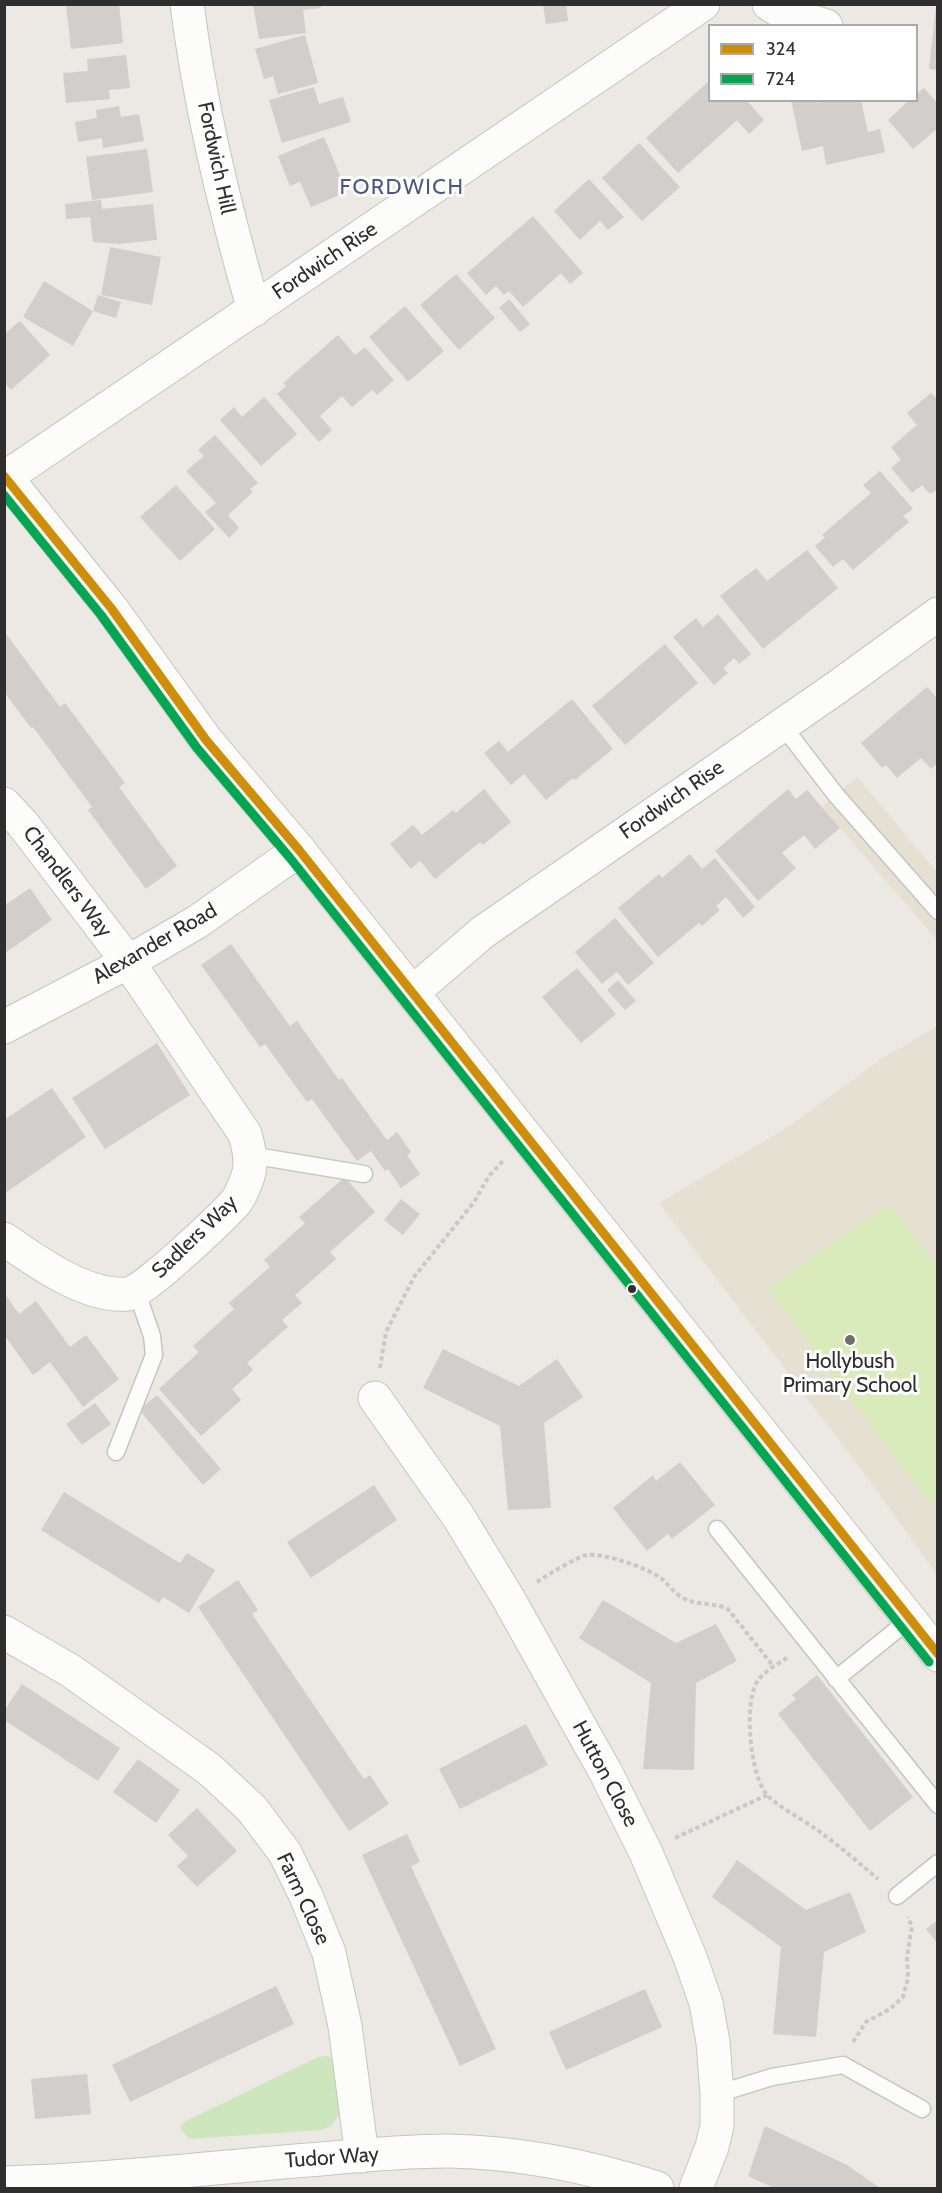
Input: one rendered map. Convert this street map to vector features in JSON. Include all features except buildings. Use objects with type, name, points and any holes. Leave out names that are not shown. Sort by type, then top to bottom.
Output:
[{"type":"street","name":"Fordwich Hill","points":[[187,4],[192,42],[212,143],[237,251],[254,310]]},
{"type":"street","name":"Fordwich Rise","points":[[5,476],[704,4]]},
{"type":"street","points":[[769,4],[782,12],[820,24]]},
{"type":"street","points":[[5,476],[111,608],[206,740],[299,850],[938,1655]]},
{"type":"street","name":"Fordwich Rise","points":[[412,993],[483,932],[836,688],[938,614]]},
{"type":"street","name":"Chandlers Way","points":[[4,804],[22,823],[128,962]]},
{"type":"street","name":"Alexander Road","points":[[4,1027],[128,962],[197,922],[299,850]]},
{"type":"street","name":"Sadlers Way","points":[[4,1239],[84,1287],[108,1293],[130,1294],[153,1280],[237,1202],[249,1176],[250,1155],[245,1134],[128,962]]},
{"type":"street","name":"Hutton Close","points":[[375,1398],[458,1516],[508,1598],[606,1773],[646,1852],[690,1957],[706,2003],[713,2043],[717,2094],[717,2126],[712,2147],[696,2188]]},
{"type":"street","name":"Farm Close","points":[[4,1632],[70,1671],[209,1769],[252,1809],[285,1853],[306,1896],[328,1953],[345,2026],[362,2156]]},
{"type":"street","name":"Tudor Way","points":[[4,2182],[120,2177],[221,2178],[362,2156],[448,2151],[534,2159],[611,2174],[657,2188]]},
{"type":"lane","points":[[782,725],[836,795],[938,911]]},
{"type":"lane","points":[[250,1155],[364,1174]]},
{"type":"lane","points":[[116,1452],[154,1355],[152,1336],[136,1290]]},
{"type":"lane","points":[[717,1529],[938,1805]]},
{"type":"lane","points":[[836,1679],[910,1619]]},
{"type":"lane","points":[[897,1896],[938,1863]]},
{"type":"lane","points":[[717,2094],[772,2077],[843,2065],[922,2109]]},
{"type":"path","points":[[375,1398],[386,1332],[414,1277],[474,1202],[489,1176],[526,1137]]},
{"type":"path","points":[[508,1598],[585,1555],[613,1559],[642,1568],[661,1578],[678,1595],[695,1603],[728,1609],[773,1666]]},
{"type":"path","points":[[810,1644],[773,1666],[756,1684],[750,1701],[749,1737],[757,1772],[767,1795],[840,1846],[897,1896],[912,1927],[907,1956],[908,1978],[903,1997],[890,2009],[866,2022],[856,2035],[843,2065]]},
{"type":"path","points":[[646,1852],[767,1795]]},
{"type":"shaded area","points":[[857,777],[937,872],[937,940],[822,807]]},
{"type":"shaded area","name":"Hollybush Primary School","points":[[937,1026],[937,1575],[867,1477],[659,1203],[791,1125],[880,1060]]},
{"type":"green space","points":[[889,1203],[937,1265],[938,1497],[929,1503],[768,1289]]},
{"type":"green space","points":[[327,2056],[334,2064],[341,2112],[331,2126],[320,2130],[189,2139],[180,2128],[184,2122],[318,2057]]},
{"type":"transit line","name":"324","points":[[4,476],[111,608],[206,740],[299,850],[938,1654]]},
{"type":"transit line","name":"724","points":[[4,495],[101,615],[197,748],[290,858],[929,1662]]},
{"type":"place","name":"Hollybush Primary School","points":[[850,1340]]},
{"type":"district","name":"FORDWICH","points":[[402,188]]}]
